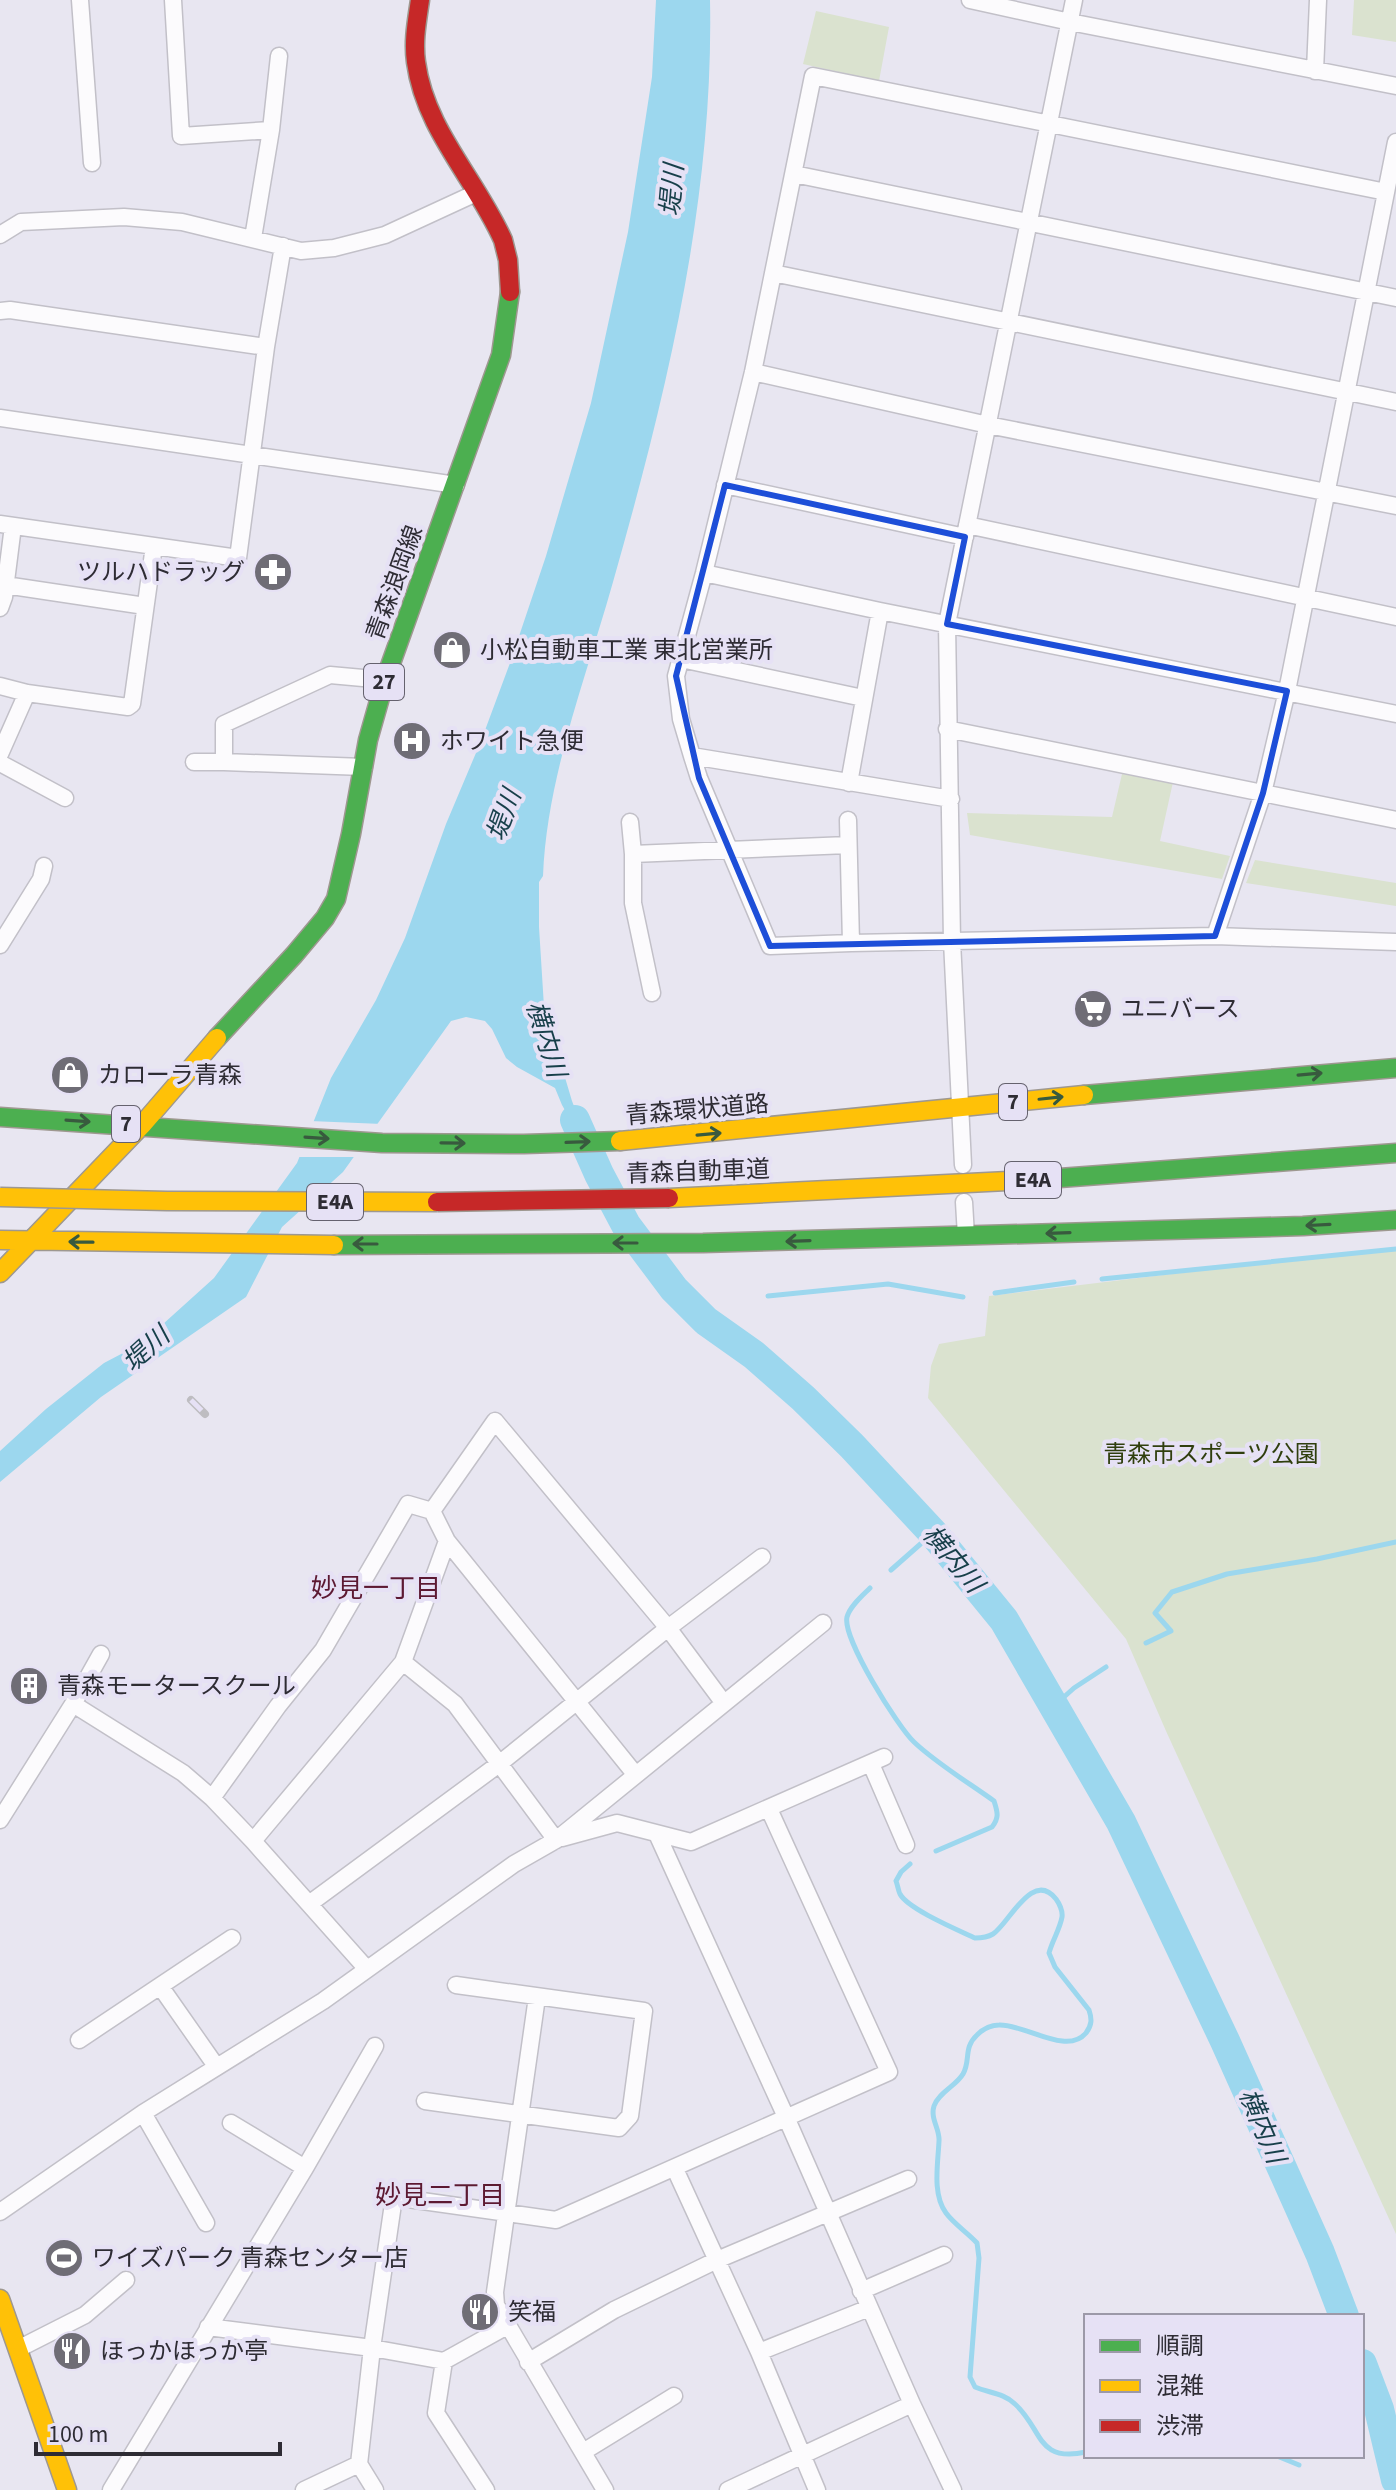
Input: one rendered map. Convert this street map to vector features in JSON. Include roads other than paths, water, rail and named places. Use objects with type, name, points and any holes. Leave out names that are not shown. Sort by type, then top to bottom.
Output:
[{"type":"main road","name":"青森浪岡線","points":[[0,1273],[142,1125],[250,1000],[294,955],[325,918],[336,899],[385,680],[501,355],[509,313],[510,271],[504,243],[428,113],[419,90],[414,37],[420,0]]},
{"type":"main road","name":"青森環状道路","points":[[0,1117],[382,1143],[631,1141],[1316,1073],[1396,1068]]},
{"type":"main road","name":"青森自動車道","points":[[0,1197],[121,1202],[669,1198],[1096,1177],[1396,1153]]},
{"type":"main road","points":[[0,1240],[287,1245],[703,1243],[1303,1226],[1396,1220]]},
{"type":"main road","points":[[0,2299],[67,2490]]},
{"type":"street","points":[[173,0],[181,136],[271,130]]},
{"type":"street","points":[[970,0],[1396,86]]},
{"type":"street","points":[[963,1165],[952,941],[947,624],[1074,0]]},
{"type":"street","points":[[1315,71],[1318,0]]},
{"type":"street","points":[[86,1],[92,163]]},
{"type":"street","points":[[253,238],[271,130],[279,56]]},
{"type":"street","points":[[1390,184],[1049,124],[813,76],[753,372],[676,676],[681,719],[692,756],[770,946],[1215,936],[1396,942]]},
{"type":"street","points":[[1215,936],[1263,793],[1287,691],[1396,142]]},
{"type":"street","points":[[794,174],[1396,298]]},
{"type":"street","points":[[0,235],[21,222],[124,217],[182,222],[301,251],[334,248],[385,235],[476,193]]},
{"type":"street","points":[[0,608],[5,585],[6,525],[238,558],[266,347],[283,246]]},
{"type":"street","points":[[773,273],[1396,402]]},
{"type":"street","points":[[0,311],[266,347]]},
{"type":"street","points":[[753,372],[988,425],[1396,506]]},
{"type":"street","points":[[0,418],[456,485]]},
{"type":"street","points":[[725,485],[1396,617]]},
{"type":"street","points":[[0,686],[27,693],[128,707],[132,704],[154,546]]},
{"type":"street","points":[[704,573],[1396,714]]},
{"type":"street","points":[[5,585],[145,606]]},
{"type":"street","points":[[849,783],[880,611]]},
{"type":"street","points":[[681,659],[863,698]]},
{"type":"street","points":[[224,762],[224,724],[330,675],[385,680]]},
{"type":"street","points":[[0,754],[27,693]]},
{"type":"street","points":[[947,729],[1396,820]]},
{"type":"street","points":[[692,756],[951,799]]},
{"type":"street","points":[[194,762],[364,767]]},
{"type":"street","points":[[0,763],[65,798]]},
{"type":"street","points":[[848,820],[851,943]]},
{"type":"street","points":[[630,822],[633,903],[652,993]]},
{"type":"street","points":[[633,854],[848,845]]},
{"type":"street","points":[[0,945],[41,879],[44,866]]},
{"type":"street","points":[[964,1202],[966,1236]]},
{"type":"street","points":[[432,1511],[495,1421],[668,1628],[723,1702]]},
{"type":"street","points":[[212,1798],[323,1650],[408,1504],[432,1511],[447,1541],[635,1774]]},
{"type":"street","points":[[253,1841],[403,1662],[447,1541]]},
{"type":"street","points":[[309,1904],[499,1764],[762,1557]]},
{"type":"street","points":[[0,2212],[143,2113],[323,2001],[514,1864],[556,1840],[823,1623]]},
{"type":"street","points":[[0,1820],[101,1654]]},
{"type":"street","points":[[403,1662],[455,1704],[556,1840]]},
{"type":"street","points":[[73,1704],[183,1773],[212,1798],[366,1968]]},
{"type":"street","points":[[556,1840],[617,1823],[691,1842],[878,1761],[906,1845]]},
{"type":"street","points":[[375,2490],[359,2464],[394,2197],[556,2220],[889,2072],[769,1809]]},
{"type":"street","points":[[657,1834],[953,2490]]},
{"type":"street","points":[[79,2040],[232,1938]]},
{"type":"street","points":[[425,2101],[619,2128],[630,2116],[644,2011],[456,1985]]},
{"type":"street","points":[[160,1986],[216,2066]]},
{"type":"street","points":[[537,1997],[495,2292],[496,2305],[605,2490]]},
{"type":"street","points":[[111,2490],[375,2046]]},
{"type":"street","points":[[143,2113],[206,2223]]},
{"type":"street","points":[[231,2123],[305,2168]]},
{"type":"street","points":[[675,2169],[759,2352],[817,2490]]},
{"type":"street","points":[[528,2362],[614,2310],[717,2260],[908,2179]]},
{"type":"street","points":[[861,2291],[944,2255]]},
{"type":"street","points":[[18,2349],[85,2315],[126,2280]]},
{"type":"street","points":[[759,2352],[869,2308]]},
{"type":"street","points":[[208,2327],[372,2348],[444,2361],[507,2326]]},
{"type":"street","points":[[444,2361],[436,2413],[486,2490]]},
{"type":"street","points":[[583,2452],[674,2396]]},
{"type":"street","points":[[728,2490],[912,2404]]},
{"type":"street","points":[[304,2490],[359,2464]]},
{"type":"water","name":"堤川","points":[[656,0],[710,0],[704,148],[695,222],[652,439],[560,764],[546,839],[543,876],[539,882],[544,1007],[572,1101],[597,1166],[555,1088],[506,1058],[485,1021],[466,1017],[451,1021],[343,1172],[282,1227],[246,1297],[101,1397],[0,1482],[0,1451],[104,1363],[142,1343],[214,1278],[297,1163],[331,1078],[376,1000],[405,938],[510,663],[546,556],[591,403],[628,232],[652,77]]},
{"type":"waterway","name":"横内川","points":[[575,1120],[626,1225],[674,1289],[706,1321],[754,1355],[803,1398],[852,1446],[933,1533],[1004,1620],[1121,1822],[1225,2041],[1320,2253],[1343,2314]]},
{"type":"waterway","points":[[1102,1279],[1396,1249]]},
{"type":"waterway","points":[[995,1293],[1074,1282]]},
{"type":"waterway","points":[[768,1296],[888,1284],[963,1297]]},
{"type":"waterway","points":[[683,1298],[697,1298]]},
{"type":"waterway","points":[[891,1570],[933,1533]]},
{"type":"waterway","points":[[1146,1643],[1171,1631],[1155,1613],[1172,1592],[1227,1574],[1396,1542]]},
{"type":"waterway","points":[[870,1588],[853,1605],[847,1617],[853,1643],[873,1682],[914,1742],[994,1801],[997,1818],[992,1827],[936,1851]]},
{"type":"waterway","points":[[1055,1705],[1106,1667]]},
{"type":"waterway","points":[[910,1864],[896,1881],[905,1900],[934,1919],[975,1938],[993,1934],[1030,1894],[1038,1890],[1047,1891],[1056,1899],[1061,1910],[1061,1922],[1049,1953],[1055,1967],[1089,2010],[1091,2022],[1088,2030],[1078,2039],[1068,2041],[1009,2026],[996,2025],[984,2029],[973,2040],[963,2074],[936,2101],[933,2115],[939,2137],[939,2197],[949,2217],[977,2243],[979,2258],[970,2377],[975,2387],[1011,2400],[1049,2448],[1058,2453],[1084,2452]]},
{"type":"waterway","name":"横内川","points":[[1364,2369],[1379,2409],[1396,2480]]},
{"type":"waterway","points":[[1282,2458],[1299,2465]]},
{"type":"railway","points":[[191,1400],[205,1414]]},
{"type":"place","name":"ツルハドラッグ","points":[[273,572]]},
{"type":"place","name":"小松自動車工業 東北営業所","points":[[452,650]]},
{"type":"place","name":"ホワイト急便","points":[[412,741]]},
{"type":"place","name":"ユニバース","points":[[1093,1009]]},
{"type":"place","name":"カローラ青森","points":[[70,1075]]},
{"type":"place","name":"青森モータースクール","points":[[29,1686]]},
{"type":"place","name":"ワイズパーク 青森センター店","points":[[64,2258]]},
{"type":"place","name":"笑福","points":[[480,2312]]},
{"type":"place","name":"ほっかほっか亭","points":[[72,2351]]},
{"type":"district","name":"妙見一丁目","points":[[376,1588]]},
{"type":"district","name":"妙見二丁目","points":[[440,2195]]},
{"type":"park label","name":"青森市スポーツ公園","points":[[1211,1454]]}]
